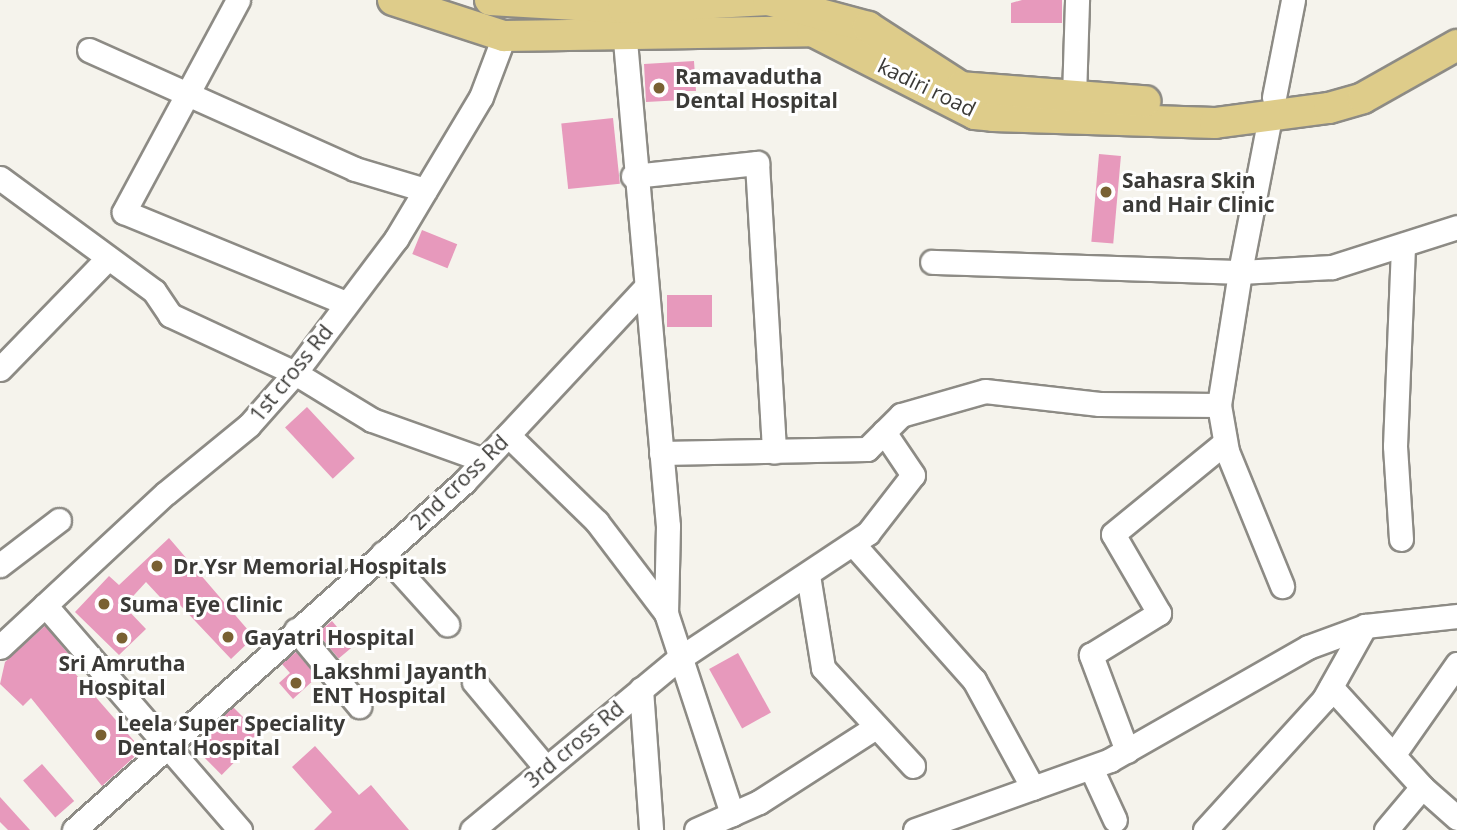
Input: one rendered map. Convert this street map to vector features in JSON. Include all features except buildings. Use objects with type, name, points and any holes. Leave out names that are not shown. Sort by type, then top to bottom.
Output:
[{"type":"main road","name":"kadiri road","points":[[393,0],[504,36],[623,13],[768,0],[819,11],[868,27],[943,81],[997,94],[1272,107],[1363,98],[1457,46]]},
{"type":"main road","points":[[495,1],[623,13]]},
{"type":"main road","name":"kadiri road","points":[[623,13],[779,28],[831,36],[975,114],[1215,123],[1365,78],[1457,25]]},
{"type":"street","points":[[238,0],[189,96],[124,212],[346,303]]},
{"type":"street","points":[[1074,97],[1077,0]]},
{"type":"street","points":[[1282,586],[1224,443],[1219,405],[1240,272],[1293,0]]},
{"type":"street","points":[[623,13],[633,176],[661,453],[666,612],[677,660],[732,814]]},
{"type":"street","name":"1st cross Rd","points":[[0,647],[249,425],[295,373],[425,190],[481,97],[504,36]]},
{"type":"street","points":[[89,50],[355,169],[425,190]]},
{"type":"street","points":[[633,176],[757,163],[774,451]]},
{"type":"street","points":[[0,178],[154,291],[170,315],[295,373],[372,421],[484,460]]},
{"type":"street","points":[[932,262],[1240,272],[1332,267],[1403,248],[1457,227]]},
{"type":"street","points":[[1401,539],[1395,446],[1403,248]]},
{"type":"street","points":[[0,369],[108,258]]},
{"type":"street","name":"2nd cross Rd","points":[[74,830],[484,460],[644,289]]},
{"type":"street","points":[[661,453],[867,449],[901,415],[985,391],[1099,404],[1219,405]]},
{"type":"street","name":"3rd cross Rd","points":[[472,830],[677,660],[855,545],[913,475],[884,432]]},
{"type":"street","points":[[508,435],[597,522],[666,612]]},
{"type":"street","points":[[1127,751],[1091,655],[1159,613],[1113,534],[1224,443]]},
{"type":"street","points":[[0,565],[59,520]]},
{"type":"street","points":[[855,545],[974,680],[1033,788]]},
{"type":"street","points":[[383,553],[447,624]]},
{"type":"street","points":[[808,575],[823,668],[913,766]]},
{"type":"street","points":[[45,605],[165,748],[240,830]]},
{"type":"street","points":[[915,830],[1088,770],[1127,751],[1308,647],[1365,626],[1457,617]]},
{"type":"street","points":[[1205,830],[1331,687],[1365,626]]},
{"type":"street","points":[[296,630],[359,706]]},
{"type":"street","points":[[1394,754],[1457,664]]},
{"type":"street","points":[[474,682],[545,768]]},
{"type":"street","points":[[1331,687],[1422,787],[1457,818]]},
{"type":"street","points":[[641,689],[651,830]]},
{"type":"street","points":[[695,830],[732,814],[876,727]]},
{"type":"street","points":[[1088,770],[1111,827]]},
{"type":"street","points":[[1386,830],[1422,787]]},
{"type":"place","name":"Ramavadutha Dental Hospital","points":[[659,88]]},
{"type":"place","name":"Sahasra Skin and Hair Clinic","points":[[1106,192]]},
{"type":"place","name":"Dr.Ysr Memorial Hospitals","points":[[157,566]]},
{"type":"place","name":"Suma Eye Clinic","points":[[104,604]]},
{"type":"place","name":"Gayatri Hospital","points":[[228,637]]},
{"type":"place","name":"Sri Amrutha Hospital","points":[[122,638]]},
{"type":"place","name":"Lakshmi Jayanth ENT Hospital","points":[[296,683]]},
{"type":"place","name":"Leela Super Speciality Dental Hospital","points":[[101,735]]}]
